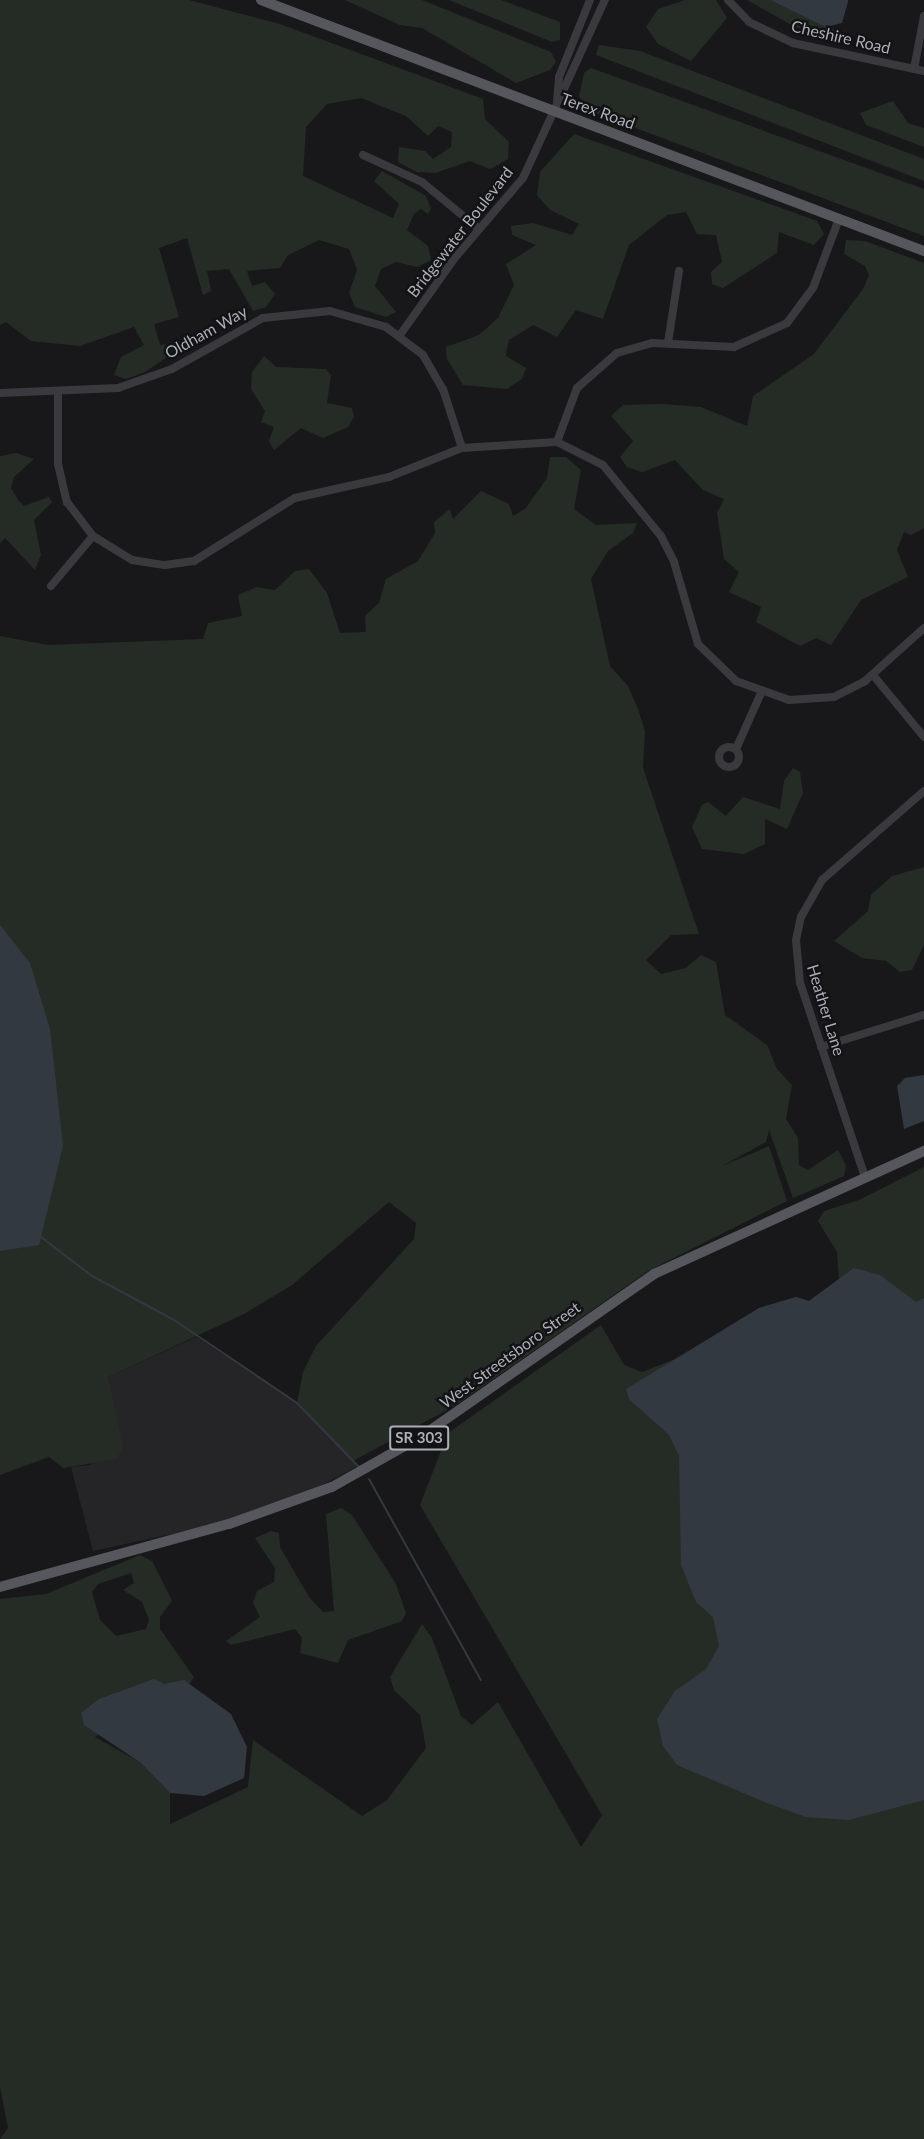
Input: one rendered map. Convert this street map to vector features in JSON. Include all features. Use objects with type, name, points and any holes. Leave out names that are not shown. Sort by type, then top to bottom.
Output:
[{"type":"main road","name":"Terex Road","points":[[261,0],[555,106],[924,251]]},
{"type":"main road","name":"West Streetsboro Street","points":[[0,1587],[239,1521],[332,1487],[419,1438],[654,1274],[924,1151]]},
{"type":"street","points":[[555,106],[555,93],[581,18],[590,0]]},
{"type":"street","points":[[555,106],[565,96],[592,22],[604,0]]},
{"type":"street","name":"Cheshire Road","points":[[728,0],[749,22],[778,37],[924,71]]},
{"type":"street","points":[[914,69],[924,16]]},
{"type":"street","points":[[581,18],[592,22]]},
{"type":"street","name":"Bridgewater Boulevard","points":[[400,335],[479,229],[523,178],[555,106]]},
{"type":"street","points":[[363,155],[422,182],[479,229]]},
{"type":"street","points":[[557,442],[571,400],[594,369],[630,348],[668,343],[734,347],[776,331],[813,288],[839,219]]},
{"type":"street","points":[[668,343],[679,272]]},
{"type":"street","name":"Oldham Way","points":[[0,393],[108,390],[157,376],[248,324],[279,314],[344,313],[400,335],[433,367],[462,448]]},
{"type":"street","points":[[58,393],[60,480],[71,510],[93,537],[132,560],[165,565],[194,561],[295,498],[389,477],[462,448],[557,442],[588,455],[612,475],[669,548],[688,624],[704,653],[736,681],[761,693],[789,700],[824,699],[873,675],[924,628]]},
{"type":"street","points":[[51,586],[93,537]]},
{"type":"street","points":[[873,675],[924,737]]},
{"type":"street","points":[[736,749],[761,693]]},
{"type":"street","name":"Heather Lane","points":[[865,1177],[821,1047],[796,963],[801,917],[834,866],[924,792]]},
{"type":"street","points":[[821,1047],[924,1015],[924,1008]]},
{"type":"shaded area","points":[[0,0],[189,0],[280,24],[483,99],[485,119],[509,142],[508,159],[490,169],[470,161],[435,173],[417,172],[398,162],[399,147],[425,151],[433,159],[451,147],[452,132],[438,126],[428,136],[406,116],[361,98],[327,104],[306,127],[303,176],[393,218],[399,204],[374,181],[382,171],[426,196],[431,209],[428,214],[421,209],[414,214],[407,230],[428,246],[431,260],[417,267],[396,262],[381,269],[375,286],[396,312],[386,317],[355,307],[349,293],[357,270],[349,249],[319,240],[288,255],[280,268],[247,271],[252,286],[265,282],[275,294],[266,307],[253,311],[229,269],[207,271],[211,291],[203,295],[187,238],[159,248],[179,317],[154,324],[160,345],[170,344],[170,355],[145,372],[126,379],[114,375],[121,357],[144,345],[134,327],[80,346],[31,341],[6,322],[0,325]]},
{"type":"shaded area","points":[[345,0],[422,0],[551,52],[556,62],[550,70],[516,83],[422,28],[400,25]]},
{"type":"shaded area","points":[[449,0],[501,0],[560,22],[560,40],[552,42]]},
{"type":"shaded area","points":[[685,0],[716,0],[727,18],[691,61],[658,44],[646,27],[658,9]]},
{"type":"shaded area","points":[[747,0],[770,0],[837,31],[821,34],[795,27]]},
{"type":"shaded area","points":[[770,0],[848,0],[848,2],[842,23],[826,27]]},
{"type":"shaded area","points":[[599,45],[640,51],[924,159],[924,181],[596,55]]},
{"type":"shaded area","points":[[591,68],[924,189],[924,236],[593,112],[579,97],[584,73]]},
{"type":"shaded area","points":[[893,101],[908,123],[924,128],[924,147],[866,125],[860,113]]},
{"type":"shaded area","points":[[574,134],[817,221],[824,234],[814,245],[779,232],[777,253],[723,288],[712,284],[711,272],[722,262],[716,235],[697,234],[686,212],[667,215],[629,245],[603,319],[576,310],[557,337],[533,325],[509,340],[507,349],[506,356],[526,368],[522,379],[507,389],[463,385],[447,359],[446,347],[479,335],[498,318],[514,285],[506,264],[536,245],[512,235],[511,226],[533,223],[572,235],[579,224],[550,210],[537,195],[540,172]]},
{"type":"shaded area","points":[[846,240],[865,241],[924,263],[924,528],[911,535],[904,532],[897,550],[908,577],[861,600],[831,645],[816,638],[800,646],[756,622],[761,607],[729,592],[739,572],[724,559],[717,513],[724,499],[703,490],[675,460],[642,472],[627,467],[620,457],[633,441],[611,416],[623,405],[662,404],[701,407],[747,426],[753,396],[814,354],[863,289],[869,275],[865,266],[844,254]]},
{"type":"shaded area","points":[[264,356],[276,367],[326,369],[331,375],[327,403],[352,408],[354,417],[348,427],[323,438],[301,428],[274,450],[269,441],[274,427],[261,422],[265,411],[251,389],[252,372]]},
{"type":"shaded area","points":[[16,453],[34,459],[14,477],[11,488],[18,500],[24,506],[49,497],[52,502],[34,520],[41,555],[35,570],[5,538],[0,543],[0,456]]},
{"type":"shaded area","points":[[550,457],[566,457],[581,470],[574,509],[596,525],[637,523],[633,533],[608,551],[591,579],[610,666],[628,686],[645,731],[643,768],[699,934],[671,935],[646,960],[661,974],[686,968],[701,955],[716,962],[725,1015],[767,1045],[777,1069],[792,1085],[786,1119],[798,1138],[799,1165],[808,1170],[838,1150],[846,1166],[844,1176],[793,1198],[769,1130],[766,1142],[722,1166],[769,1146],[787,1201],[648,1271],[456,1405],[353,1461],[297,1403],[303,1372],[316,1346],[414,1239],[416,1223],[389,1202],[292,1285],[244,1314],[108,1377],[123,1447],[117,1459],[63,1468],[49,1457],[0,1475],[0,636],[48,645],[203,639],[208,623],[242,616],[238,595],[257,587],[275,590],[295,571],[309,569],[327,593],[340,633],[366,632],[365,616],[379,603],[386,579],[418,561],[435,533],[434,522],[450,509],[453,519],[481,491],[509,504],[513,516],[526,508],[547,478]]},
{"type":"shaded area","points":[[793,768],[800,772],[803,793],[787,829],[765,819],[765,844],[744,854],[702,849],[692,827],[702,805],[708,802],[726,816],[743,797],[780,809],[784,781]]},
{"type":"shaded area","points":[[924,867],[924,945],[912,970],[900,972],[886,961],[862,958],[834,941],[868,911],[871,895],[892,876]]},
{"type":"shaded area","points":[[0,925],[30,963],[50,1029],[63,1146],[39,1245],[0,1251]]},
{"type":"shaded area","points":[[924,1075],[924,1121],[904,1129],[897,1086],[905,1078]]},
{"type":"shaded area","points":[[924,1167],[924,2139],[0,2139],[8,2128],[0,2087],[0,1599],[46,1594],[140,1555],[152,1561],[172,1601],[160,1617],[160,1629],[194,1677],[190,1683],[163,1684],[95,1737],[141,1763],[170,1793],[170,1824],[248,1787],[253,1740],[362,1816],[387,1800],[426,1748],[420,1715],[394,1690],[390,1677],[422,1624],[432,1638],[461,1716],[472,1725],[498,1702],[581,1847],[602,1815],[420,1505],[441,1451],[437,1441],[601,1325],[624,1365],[642,1372],[693,1352],[759,1308],[796,1297],[809,1301],[839,1279],[837,1252],[818,1221],[824,1211],[859,1200]],"holes":[[[131,1573],[134,1583],[123,1590],[142,1602],[149,1620],[146,1629],[116,1636],[100,1620],[92,1592],[98,1584]]]},
{"type":"shaded area","points":[[854,1268],[880,1275],[916,1302],[924,1298],[924,1800],[849,1820],[806,1817],[767,1803],[677,1765],[663,1746],[657,1719],[675,1691],[706,1669],[719,1646],[713,1617],[696,1602],[681,1565],[679,1456],[669,1435],[629,1399],[626,1389],[759,1308],[796,1297],[809,1301]]},
{"type":"shaded area","points":[[196,1337],[297,1403],[358,1466],[292,1501],[232,1521],[93,1551],[71,1467],[91,1465],[108,1377]]},
{"type":"shaded area","points":[[341,1508],[352,1515],[396,1584],[406,1613],[402,1621],[348,1640],[338,1663],[300,1653],[302,1638],[295,1629],[231,1645],[226,1641],[260,1617],[253,1603],[257,1591],[274,1582],[275,1568],[255,1538],[271,1531],[279,1533],[280,1547],[309,1597],[323,1612],[334,1611],[326,1514]]},
{"type":"shaded area","points":[[154,1679],[164,1684],[184,1680],[231,1714],[247,1747],[244,1778],[204,1796],[170,1793],[141,1763],[84,1725],[81,1713],[99,1699]]},
{"type":"waterway","points":[[41,1237],[92,1276],[174,1320],[297,1403],[358,1466]]},
{"type":"waterway","points":[[369,1479],[481,1680]]}]
